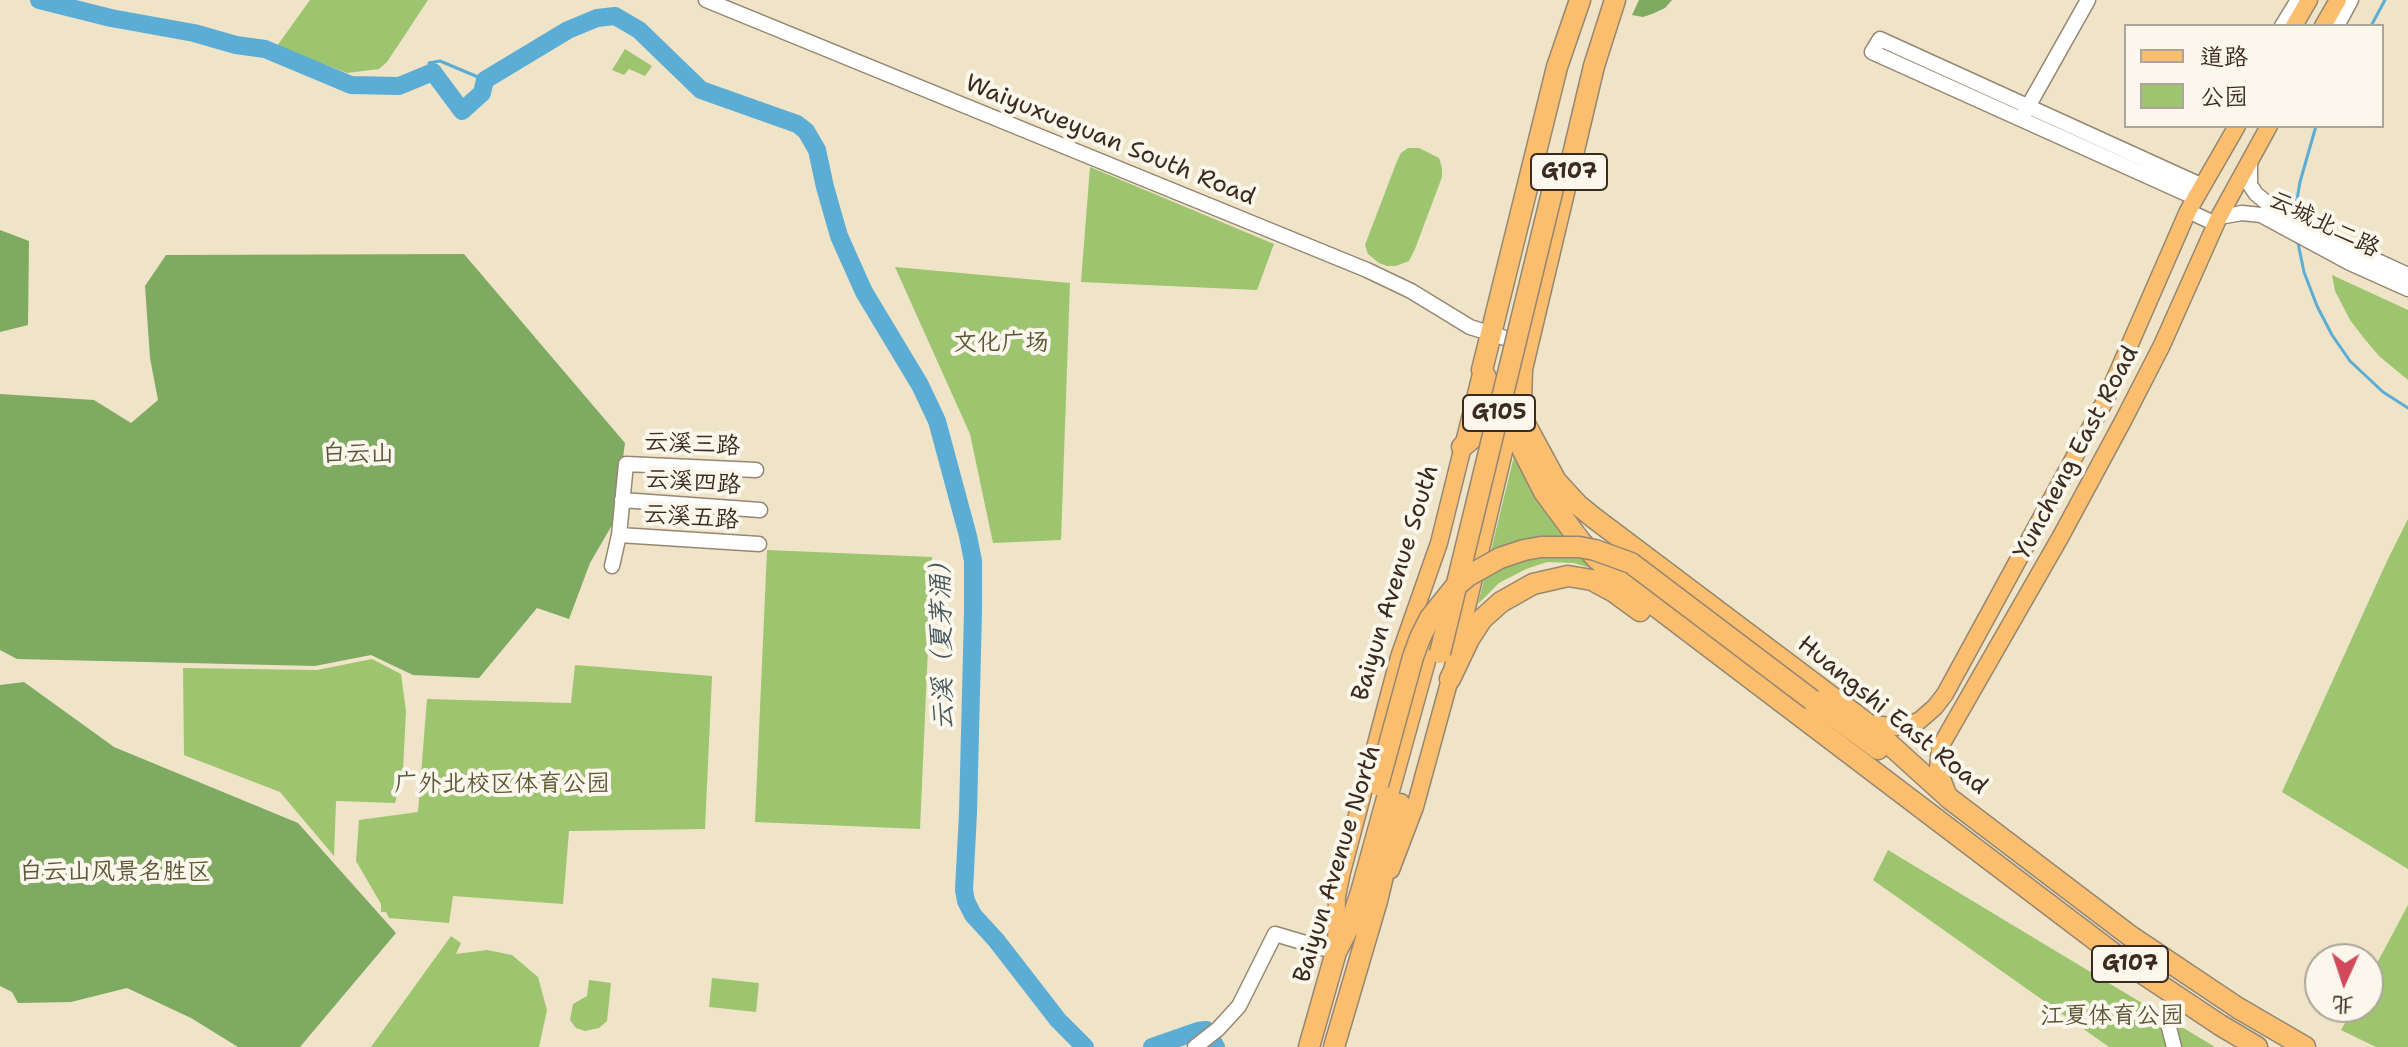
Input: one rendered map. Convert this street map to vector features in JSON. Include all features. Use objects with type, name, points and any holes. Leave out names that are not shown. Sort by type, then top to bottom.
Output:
[{"type":"highway","name":"Baiyun Avenue South","points":[[1482,370],[1557,67],[1580,0]]},
{"type":"highway","name":"G105","points":[[1552,171],[1575,49],[1592,0]]},
{"type":"highway","name":"G105","points":[[1434,652],[1552,171],[1602,0]]},
{"type":"highway","name":"G107","points":[[1522,369],[1594,66],[1615,0]]},
{"type":"highway","name":"Huangshi East Road","points":[[1522,369],[1521,403],[1530,436],[1547,468],[1566,493],[1594,518],[1865,722],[1950,799],[2167,962],[2305,1047]]},
{"type":"highway","name":"G107","points":[[1482,370],[1539,483],[1571,530],[1597,559],[1785,706],[2095,940],[2257,1047]]},
{"type":"highway","points":[[1462,447],[1496,425],[1510,427],[1530,436]]},
{"type":"highway","points":[[1336,952],[1351,883],[1420,638],[1430,618],[1468,576],[1500,558],[1524,550],[1579,547],[1631,563],[1895,762],[1950,799]]},
{"type":"highway","points":[[1633,589],[1630,575],[1636,564],[1643,561],[1657,564]]},
{"type":"highway","points":[[1450,679],[1474,629],[1501,602],[1521,589],[1544,580],[1581,577],[1614,592],[1710,661],[1785,706]]},
{"type":"highway","name":"Baiyun Avenue North","points":[[1334,1047],[1377,901],[1434,652]]},
{"type":"highway","name":"Baiyun Avenue North","points":[[1309,1047],[1336,952],[1350,925],[1361,892],[1434,652]]},
{"type":"main road","points":[[2295,24],[2309,0]]},
{"type":"main road","points":[[2324,24],[2338,0]]},
{"type":"main road","name":"Yuncheng East Road","points":[[1865,722],[1896,727],[1912,724],[1928,715],[1945,694],[2106,399],[2196,198],[2236,128]]},
{"type":"main road","name":"Yuncheng East Road","points":[[1950,799],[1940,777],[1938,758],[1944,739],[2123,421],[2162,345],[2217,220],[2268,128]]},
{"type":"main road","points":[[1377,901],[1415,807],[1450,679],[1522,369]]},
{"type":"main road","name":"Baiyun Avenue South","points":[[1336,952],[1337,896],[1342,872],[1399,657],[1439,543],[1482,370]]},
{"type":"main road","points":[[1462,447],[1485,438],[1495,441],[1505,451]]},
{"type":"street","name":"Waiyuxueyuan South Road","points":[[706,0],[1367,270],[1411,291],[1470,327],[1528,346]]},
{"type":"street","points":[[2025,113],[2088,0]]},
{"type":"street","points":[[2283,24],[2298,0]]},
{"type":"street","points":[[2338,24],[2351,0]]},
{"type":"street","points":[[2025,113],[1872,52],[1880,39],[2196,198],[2217,220]]},
{"type":"street","name":"云城北二路","points":[[2250,162],[2252,189],[2275,214],[2408,289]]},
{"type":"street","name":"云城北二路","points":[[2217,220],[2242,213],[2275,214]]},
{"type":"street","name":"云城北二路","points":[[2353,257],[2408,275]]},
{"type":"street","name":"云溪三路","points":[[622,500],[626,464],[756,470]]},
{"type":"street","points":[[612,566],[622,500]]},
{"type":"street","name":"云溪四路","points":[[622,500],[760,510]]},
{"type":"street","name":"云溪五路","points":[[619,535],[759,544]]},
{"type":"street","points":[[1945,694],[1947,704],[1954,709],[1965,704]]},
{"type":"street","points":[[1198,1045],[1235,1012],[1275,934],[1336,952]]},
{"type":"street","points":[[2174,1047],[2168,1024],[2182,999]]},
{"type":"green space","points":[[310,0],[428,0],[387,62],[379,69],[347,73],[277,46]]},
{"type":"green space","points":[[1639,0],[1672,0],[1665,8],[1643,17],[1632,15]]},
{"type":"green space","points":[[625,49],[652,66],[645,76],[629,69],[624,75],[612,70]]},
{"type":"green space","points":[[1408,148],[1419,148],[1439,158],[1442,177],[1409,261],[1387,266],[1368,254],[1365,245],[1397,161]]},
{"type":"green space","points":[[1090,167],[1274,244],[1257,290],[1081,282]]},
{"type":"green space","points":[[0,230],[29,241],[28,325],[0,332]]},
{"type":"green space","name":"白云山","points":[[464,254],[625,443],[615,520],[590,563],[569,619],[537,608],[479,678],[413,675],[371,655],[315,666],[17,659],[0,650],[0,394],[94,400],[131,423],[158,400],[150,358],[145,286],[166,255]]},
{"type":"green space","name":"文化广场","points":[[895,267],[1070,283],[1061,540],[993,543],[970,434]]},
{"type":"green space","points":[[2332,275],[2408,310],[2408,380],[2379,356],[2350,320],[2335,291]]},
{"type":"green space","points":[[1514,456],[1547,515],[1566,538],[1608,573],[1574,563],[1547,562],[1499,583],[1478,604]]},
{"type":"green space","points":[[2408,519],[2408,869],[2282,792]]},
{"type":"green space","points":[[767,550],[932,557],[920,829],[755,822]]},
{"type":"green space","points":[[372,659],[401,674],[406,711],[403,770],[395,803],[336,801],[334,856],[280,792],[184,755],[183,668],[317,670]]},
{"type":"green space","name":"广外北校区体育公园","points":[[575,665],[712,676],[705,829],[569,831],[563,904],[453,896],[449,923],[389,918],[386,912],[381,912],[381,904],[356,861],[359,820],[418,812],[427,699],[571,703]]},
{"type":"green space","name":"白云山风景名胜区","points":[[24,682],[114,747],[298,823],[396,933],[300,1047],[238,1047],[191,1018],[127,988],[71,1002],[18,1003],[12,992],[0,986],[0,685]]},
{"type":"green space","name":"江夏体育公园","points":[[1888,850],[2215,1047],[2109,1047],[1873,880]]},
{"type":"green space","points":[[2408,905],[2408,1047],[2376,1047],[2341,1030],[2345,1023],[2384,1023],[2384,950]]},
{"type":"green space","points":[[451,936],[461,943],[456,954],[487,950],[512,955],[538,977],[547,1010],[539,1047],[371,1047]]},
{"type":"green space","points":[[712,978],[759,983],[756,1012],[709,1007]]},
{"type":"green space","points":[[589,980],[611,983],[607,1021],[599,1028],[585,1031],[576,1028],[570,1020],[573,1004],[587,996]]},
{"type":"waterway","name":"云溪（夏茅涌）","points":[[39,0],[265,49],[351,85],[399,86],[433,72],[462,111],[482,93],[485,80],[568,30],[597,18],[615,16],[639,30],[701,90],[797,124],[806,131],[817,150],[839,236],[864,292],[920,385],[937,421],[968,536],[973,561],[973,612],[966,901],[973,915],[1058,1020],[1085,1047]]},
{"type":"waterway","points":[[2372,24],[2385,0]]},
{"type":"waterway","points":[[433,72],[429,63],[440,61],[485,80]]},
{"type":"waterway","points":[[2295,211],[2315,128]]},
{"type":"waterway","points":[[2298,243],[2304,272],[2332,335],[2350,361],[2383,392],[2408,408]]},
{"type":"waterway","points":[[1152,1047],[1206,1030],[1216,1047]]}]
